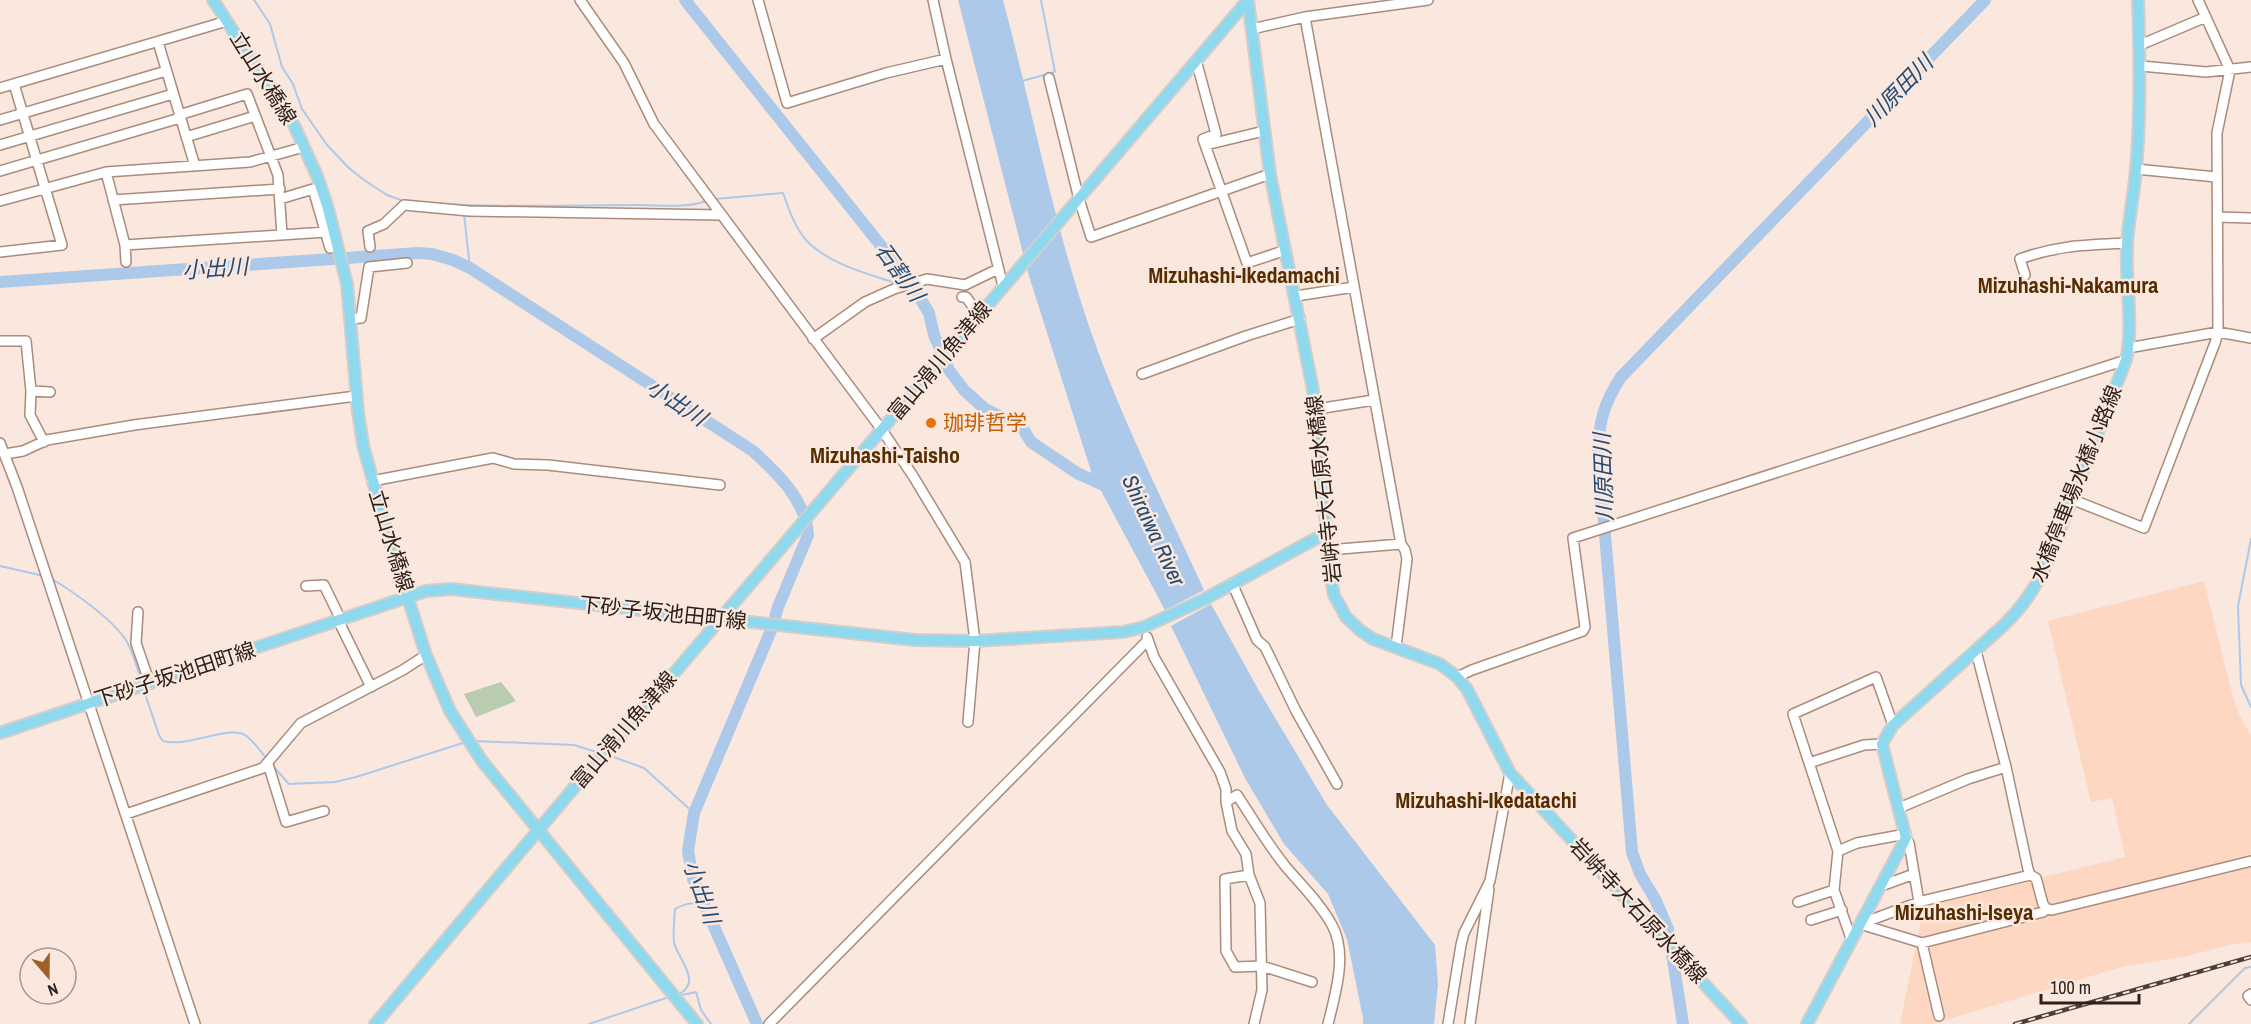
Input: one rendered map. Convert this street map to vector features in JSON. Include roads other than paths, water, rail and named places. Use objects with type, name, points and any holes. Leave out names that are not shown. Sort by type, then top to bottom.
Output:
[{"type":"main road","name":"立山水橋線","points":[[213,0],[280,102],[304,147],[327,205],[335,249],[343,264],[351,319],[356,396],[363,444],[372,481],[426,655],[450,711],[472,746],[539,831],[697,1024]]},
{"type":"main road","name":"岩峅寺大石原水橋線","points":[[1248,0],[1270,174],[1317,409],[1322,444],[1330,578],[1334,595],[1346,617],[1361,631],[1373,639],[1440,664],[1457,677],[1467,689],[1510,773],[1741,1024]]},
{"type":"main road","name":"富山滑川魚津線","points":[[375,1024],[599,758],[653,698],[1248,0]]},
{"type":"main road","name":"水橋停車場水橋小路線","points":[[1882,744],[1893,725],[2014,615],[2034,590],[2046,566],[2126,360],[2128,348],[2127,243],[2136,169],[2141,66],[2139,0]]},
{"type":"main road","name":"下砂子坂池田町線","points":[[0,734],[426,591],[451,589],[914,640],[975,641],[1123,632],[1146,626],[1203,600],[1326,533]]},
{"type":"main road","points":[[1808,1024],[1906,836],[1882,744]]},
{"type":"street","points":[[580,0],[624,63],[654,124],[882,430],[965,562],[975,641],[968,722]]},
{"type":"street","points":[[758,0],[787,103],[886,73],[946,59]]},
{"type":"street","points":[[933,0],[998,269],[1005,284]]},
{"type":"street","points":[[1252,29],[1305,17],[1428,0]]},
{"type":"street","points":[[2071,499],[2144,528],[2218,332],[2217,133],[2230,70],[2198,0]]},
{"type":"street","points":[[1305,17],[1401,544],[1407,559],[1396,647]]},
{"type":"street","points":[[2140,45],[2206,17]]},
{"type":"street","points":[[0,88],[227,21]]},
{"type":"street","points":[[158,42],[195,166]]},
{"type":"street","points":[[1196,60],[1216,134],[1203,139],[1246,263],[1286,250]]},
{"type":"street","points":[[2141,66],[2206,72],[2251,67]]},
{"type":"street","points":[[0,120],[166,71]]},
{"type":"street","points":[[1049,78],[1078,200],[1091,237],[1270,174]]},
{"type":"street","points":[[0,252],[62,246],[14,84]]},
{"type":"street","points":[[0,146],[173,94]]},
{"type":"street","points":[[0,171],[247,94],[278,176],[282,235]]},
{"type":"street","points":[[186,137],[255,116]]},
{"type":"street","points":[[1206,145],[1263,131]]},
{"type":"street","points":[[0,201],[106,172],[250,162],[304,147]]},
{"type":"street","points":[[2136,169],[2216,177]]},
{"type":"street","points":[[106,172],[125,245],[126,262]]},
{"type":"street","points":[[113,200],[280,194],[313,189],[326,232],[335,249]]},
{"type":"street","points":[[370,247],[368,231],[384,224],[404,205],[469,211],[722,215]]},
{"type":"street","points":[[2218,217],[2251,218]]},
{"type":"street","points":[[125,245],[326,232]]},
{"type":"street","points":[[2025,275],[2020,259],[2038,252],[2063,246],[2127,243]]},
{"type":"street","points":[[351,319],[361,318],[369,267],[407,263]]},
{"type":"street","points":[[813,339],[865,302],[894,289],[927,279],[964,285],[998,269]]},
{"type":"street","points":[[1296,296],[1354,287]]},
{"type":"street","points":[[962,297],[966,297],[980,315]]},
{"type":"street","points":[[1142,374],[1300,319]]},
{"type":"street","points":[[2128,348],[2218,332],[2251,338]]},
{"type":"street","points":[[0,341],[26,341],[31,391],[30,415],[44,442]]},
{"type":"street","points":[[1457,677],[1583,631],[1585,627],[1573,538],[2126,360]]},
{"type":"street","points":[[31,391],[50,392]]},
{"type":"street","points":[[5,454],[23,451],[44,442],[134,425],[356,396]]},
{"type":"street","points":[[1317,409],[1374,400]]},
{"type":"street","points":[[0,442],[195,1024]]},
{"type":"street","points":[[372,481],[493,458],[514,464],[548,465],[720,485]]},
{"type":"street","points":[[1328,550],[1401,544]]},
{"type":"street","points":[[1231,584],[1257,640],[1265,647],[1296,711],[1337,784]]},
{"type":"street","points":[[306,586],[324,585],[371,687]]},
{"type":"street","points":[[138,612],[136,643],[150,684]]},
{"type":"street","points":[[1146,626],[1154,657],[1221,772],[1232,831],[1246,854],[1249,875],[1260,903],[1262,990],[1252,1023]]},
{"type":"street","points":[[769,1024],[1148,640]]},
{"type":"street","points":[[1976,651],[2006,767],[2030,875]]},
{"type":"street","points":[[126,814],[263,768],[301,723],[371,687],[426,655]]},
{"type":"street","points":[[1852,941],[1834,890],[1838,851],[1793,714],[1876,677],[1893,725]]},
{"type":"street","points":[[1809,763],[1864,745],[1882,744]]},
{"type":"street","points":[[268,764],[286,822],[324,811]]},
{"type":"street","points":[[1899,808],[1968,779],[2006,767]]},
{"type":"street","points":[[1470,1024],[1490,881],[1510,773]]},
{"type":"street","points":[[1226,802],[1237,795],[1285,866],[1318,904],[1334,927],[1339,952],[1339,974],[1328,1024]]},
{"type":"street","points":[[1838,851],[1857,843],[1906,836],[1919,902]]},
{"type":"street","points":[[1860,924],[1922,943],[2043,912],[2047,909],[2052,910],[2251,861]]},
{"type":"street","points":[[1881,886],[1914,874]]},
{"type":"street","points":[[1249,875],[1225,879],[1226,951],[1235,967],[1262,966],[1312,982]]},
{"type":"street","points":[[1860,924],[1919,902],[2030,875],[2036,878],[2043,904],[2047,909]]},
{"type":"street","points":[[1448,1024],[1464,933],[1490,881]]},
{"type":"street","points":[[1798,902],[1834,890]]},
{"type":"street","points":[[1810,920],[1842,910]]},
{"type":"street","points":[[1922,943],[1939,1016]]},
{"type":"street","points":[[2251,994],[2248,996],[2251,1000]]},
{"type":"water","name":"Shiraiwa River","points":[[958,0],[1003,0],[1060,229],[1094,342],[1139,449],[1204,590],[1165,610],[1092,474],[1028,273]]},
{"type":"water","points":[[1211,604],[1327,805],[1435,945],[1438,985],[1434,1024],[1363,1024],[1347,939],[1328,894],[1284,844],[1245,778],[1171,626]]},
{"type":"waterway","points":[[254,0],[270,24],[282,67],[293,84],[302,109],[327,145],[364,180],[387,195],[404,201]]},
{"type":"waterway","name":"石割川","points":[[685,0],[910,282],[929,313],[934,335],[949,370],[964,390],[985,409],[1022,427],[1031,442],[1077,473],[1110,488]]},
{"type":"waterway","points":[[1022,81],[1055,72],[1041,0]]},
{"type":"waterway","name":"川原田川","points":[[1683,1024],[1668,929],[1655,899],[1640,874],[1632,852],[1598,452],[1604,413],[1610,395],[1621,377],[1985,0]]},
{"type":"waterway","points":[[714,199],[783,193],[798,229],[806,240],[825,256],[862,272],[899,284]]},
{"type":"waterway","points":[[428,203],[506,206],[673,206],[691,205],[709,200]]},
{"type":"waterway","points":[[464,214],[470,268]]},
{"type":"waterway","name":"小出川","points":[[0,282],[418,253],[432,254],[470,268],[753,451],[771,468],[796,499],[802,510],[808,535],[778,607],[772,628],[694,813],[688,851],[693,879],[757,1024]]},
{"type":"waterway","name":"石割川","points":[[909,289],[919,294]]},
{"type":"waterway","points":[[2251,539],[2238,606],[2241,685],[2251,707]]},
{"type":"waterway","points":[[0,566],[44,576]]},
{"type":"waterway","points":[[52,579],[93,608],[121,634],[132,651],[142,682]]},
{"type":"waterway","points":[[143,688],[163,741],[184,742],[218,734],[238,733],[248,737],[267,759]]},
{"type":"waterway","points":[[474,741],[574,745],[600,753]]},
{"type":"waterway","points":[[273,766],[289,784],[335,782],[466,742]]},
{"type":"waterway","points":[[608,755],[644,768],[694,813]]},
{"type":"waterway","points":[[677,995],[685,990],[689,984],[689,977],[674,942],[675,909],[689,904],[704,905]]},
{"type":"waterway","points":[[2189,1024],[2245,968],[2251,967]]},
{"type":"waterway","points":[[682,995],[696,992],[701,1010],[711,1024]]},
{"type":"waterway","points":[[589,1024],[669,997]]},
{"type":"railway","points":[[2015,1024],[2251,957]]},
{"type":"place","name":"珈琲哲学","points":[[931,423]]},
{"type":"district","name":"Mizuhashi-Ikedamachi","points":[[1244,275]]},
{"type":"district","name":"Mizuhashi-Nakamura","points":[[2068,285]]},
{"type":"district","name":"Mizuhashi-Taisho","points":[[885,455]]},
{"type":"district","name":"Mizuhashi-Ikedatachi","points":[[1486,800]]},
{"type":"district","name":"Mizuhashi-Iseya","points":[[1964,912]]}]
